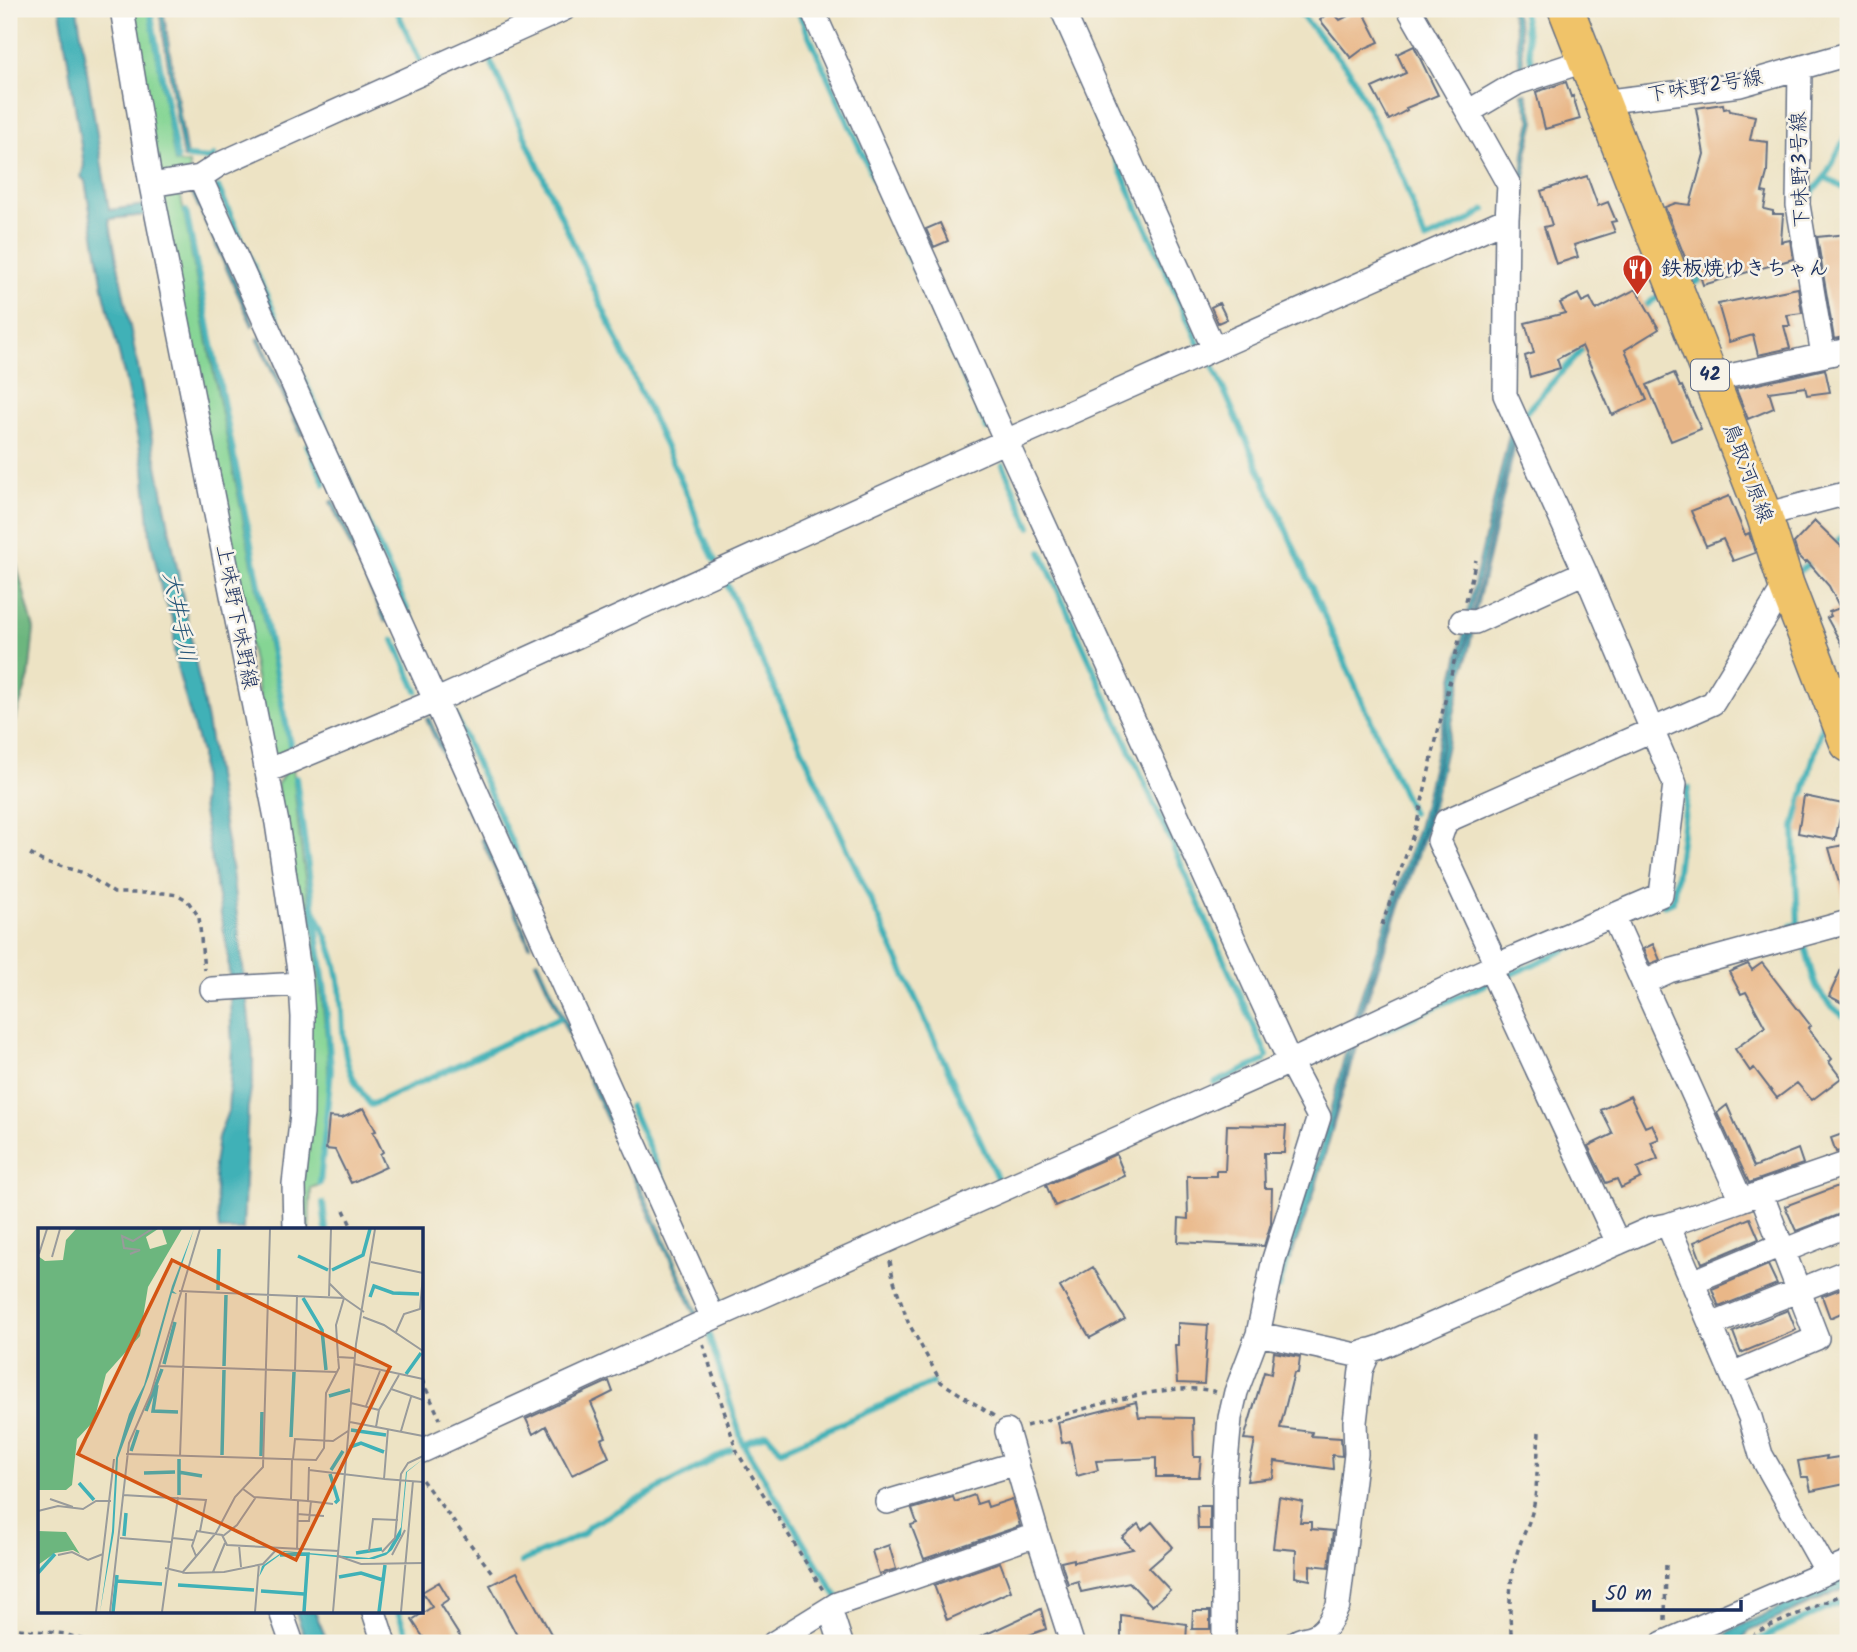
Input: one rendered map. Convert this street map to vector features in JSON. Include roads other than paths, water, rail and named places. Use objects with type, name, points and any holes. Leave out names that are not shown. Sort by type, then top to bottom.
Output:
[{"type":"main road","name":"鳥取河原線","points":[[1566,9],[1764,515],[1786,584],[1848,744]]},
{"type":"street","name":"上味野下味野線","points":[[122,9],[151,185],[277,822],[291,985],[303,1017],[302,1114],[294,1184],[295,1228]]},
{"type":"street","points":[[151,185],[200,177],[219,164],[564,9]]},
{"type":"street","points":[[812,9],[1290,1062],[1319,1117],[1273,1259],[1258,1334],[1235,1398],[1226,1440],[1224,1643]]},
{"type":"street","points":[[1062,9],[1214,349]]},
{"type":"street","points":[[424,1450],[704,1322],[1290,1062],[1494,967],[1661,895],[1675,784],[1654,729],[1505,395],[1509,185],[1409,9]]},
{"type":"street","name":"下味野2号線","points":[[1601,102],[1740,85],[1848,54]]},
{"type":"street","points":[[1468,112],[1517,83],[1587,60]]},
{"type":"street","name":"下味野3号線","points":[[1800,68],[1798,205],[1823,355]]},
{"type":"street","points":[[200,177],[435,701],[704,1322]]},
{"type":"street","points":[[267,771],[435,701],[1006,441],[1507,219]]},
{"type":"street","points":[[1711,380],[1848,351]]},
{"type":"street","points":[[1764,515],[1848,492]]},
{"type":"street","points":[[1462,621],[1475,622],[1585,572]]},
{"type":"street","points":[[1618,1243],[1439,841],[1446,821],[1713,703],[1786,584]]},
{"type":"street","points":[[1613,916],[1643,983],[1751,1197],[1782,1248],[1816,1338],[1732,1374]]},
{"type":"street","points":[[1643,983],[1669,971],[1848,922]]},
{"type":"street","points":[[212,989],[291,985]]},
{"type":"street","points":[[1258,1334],[1356,1355],[1652,1228],[1668,1226],[1848,1164]]},
{"type":"street","points":[[1692,1282],[1848,1225]]},
{"type":"street","points":[[1668,1226],[1751,1417],[1761,1455],[1827,1572]]},
{"type":"street","points":[[1711,1325],[1848,1271]]},
{"type":"street","points":[[1295,1643],[1301,1638],[1314,1637],[1328,1626],[1338,1606],[1356,1454],[1355,1422],[1360,1370],[1370,1350]]},
{"type":"street","points":[[1007,1431],[1072,1643]]},
{"type":"street","points":[[887,1502],[1017,1464]]},
{"type":"street","points":[[774,1643],[837,1604],[1024,1539],[1038,1537]]},
{"type":"street","points":[[1664,1643],[1690,1638],[1848,1563]]},
{"type":"street","points":[[830,1609],[841,1643]]},
{"type":"street","points":[[282,1614],[292,1643]]},
{"type":"street","points":[[375,1614],[384,1643]]},
{"type":"water","name":"大井手川","points":[[60,9],[77,9],[109,210],[144,205],[146,215],[109,219],[207,721],[232,872],[253,1053],[243,1228],[219,1228],[214,1165],[218,1137],[228,1111],[232,1047],[228,955],[202,806],[201,753],[179,675],[174,650],[174,623],[162,593],[150,536],[144,468],[104,293],[85,181],[81,177],[84,165]]},
{"type":"water","points":[[159,9],[163,9],[187,158],[183,158]]},
{"type":"water","points":[[1510,9],[1514,9],[1520,28],[1524,70],[1520,71],[1516,30]]},
{"type":"water","points":[[1526,93],[1535,121],[1527,153],[1521,233],[1518,233],[1524,152],[1531,121],[1522,94]]},
{"type":"water","points":[[195,191],[254,324],[252,326],[192,193]]},
{"type":"water","points":[[260,338],[304,434],[301,435],[257,339]]},
{"type":"water","points":[[1495,340],[1514,431],[1470,615],[1467,614],[1510,431],[1494,399]]},
{"type":"water","points":[[1514,438],[1517,438],[1475,615],[1473,614]]},
{"type":"water","points":[[333,500],[388,621],[385,622],[330,502]]},
{"type":"water","points":[[1465,628],[1468,630],[1458,675],[1470,631],[1473,631],[1428,827],[1359,1023],[1357,1022],[1425,826],[1455,684],[1423,827],[1354,1026],[1351,1025],[1419,825]]},
{"type":"water","points":[[429,718],[476,821],[473,823],[426,719]]},
{"type":"water","points":[[484,837],[531,945],[529,946],[481,839]]},
{"type":"water","points":[[538,960],[698,1313],[695,1315],[535,961]]},
{"type":"water","points":[[1355,1040],[1358,1041],[1313,1196],[1290,1260],[1284,1258],[1321,1146],[1348,1043],[1351,1044],[1331,1128]]},
{"type":"water","points":[[1848,1576],[1848,1587],[1751,1630],[1737,1643],[1720,1643],[1727,1634],[1742,1625]]},
{"type":"water","points":[[297,1614],[316,1614],[328,1643],[306,1643]]},
{"type":"waterway","points":[[150,9],[177,159]]},
{"type":"waterway","points":[[396,9],[420,61]]},
{"type":"waterway","points":[[797,9],[987,429]]},
{"type":"waterway","points":[[1048,9],[1198,343]]},
{"type":"waterway","points":[[1296,9],[1349,70],[1403,179],[1425,240],[1468,221],[1485,210]]},
{"type":"waterway","points":[[1523,9],[1532,67]]},
{"type":"waterway","points":[[487,53],[715,561]]},
{"type":"waterway","points":[[1807,204],[1825,177],[1848,132]]},
{"type":"waterway","points":[[188,157],[209,159],[214,156]]},
{"type":"waterway","points":[[1825,177],[1848,191]]},
{"type":"waterway","points":[[218,187],[424,647]]},
{"type":"waterway","points":[[186,211],[291,749]]},
{"type":"waterway","points":[[1687,287],[1707,276]]},
{"type":"waterway","points":[[1640,310],[1660,295]]},
{"type":"waterway","points":[[1525,413],[1587,344]]},
{"type":"waterway","points":[[1211,361],[1412,813]]},
{"type":"waterway","points":[[307,445],[325,484]]},
{"type":"waterway","points":[[1003,465],[1030,527]]},
{"type":"waterway","points":[[1832,545],[1848,532]]},
{"type":"waterway","points":[[1041,552],[1267,1056]]},
{"type":"waterway","points":[[1797,573],[1815,559]]},
{"type":"waterway","points":[[725,580],[998,1180]]},
{"type":"waterway","points":[[394,640],[417,691]]},
{"type":"waterway","points":[[452,709],[534,892]]},
{"type":"waterway","points":[[1791,926],[1798,924],[1794,827],[1823,723]]},
{"type":"waterway","points":[[296,778],[325,992],[331,1070],[320,1183]]},
{"type":"waterway","points":[[1664,905],[1673,901],[1688,788]]},
{"type":"waterway","points":[[312,906],[334,956],[347,1062],[352,1076],[371,1105],[559,1018]]},
{"type":"waterway","points":[[1503,978],[1609,930]]},
{"type":"waterway","points":[[1804,943],[1813,978],[1821,995],[1848,1019]]},
{"type":"waterway","points":[[1382,1031],[1486,984]]},
{"type":"waterway","points":[[1215,1083],[1264,1061]]},
{"type":"waterway","points":[[630,1106],[716,1296],[723,1305],[727,1303]]},
{"type":"waterway","points":[[323,1203],[326,1228]]},
{"type":"waterway","points":[[1279,1288],[1289,1251]]},
{"type":"waterway","points":[[708,1332],[743,1444],[838,1598]]},
{"type":"waterway","points":[[743,1444],[767,1434],[781,1450],[932,1383]]},
{"type":"waterway","points":[[521,1562],[583,1534],[589,1526],[731,1450]]},
{"type":"waterway","points":[[1754,1643],[1848,1599]]},
{"type":"waterway","points":[[399,1614],[410,1643]]},
{"type":"place","name":"鉄板焼ゆきちゃん","points":[[1638,296]]}]
